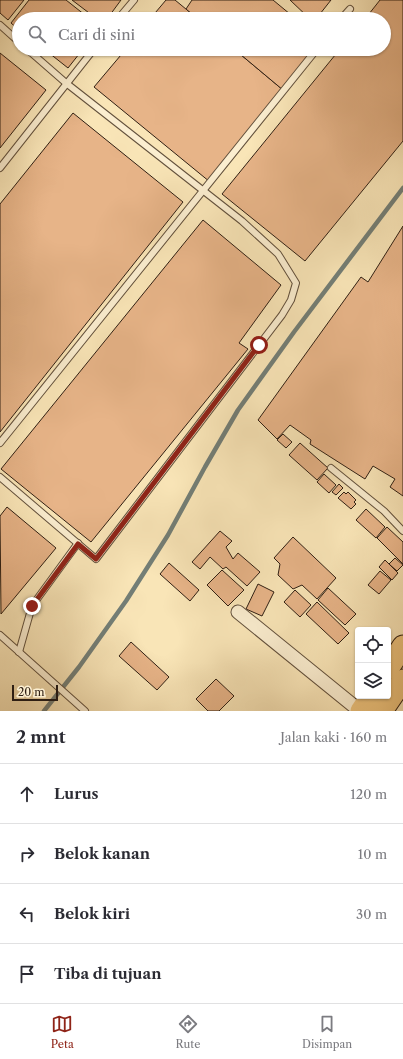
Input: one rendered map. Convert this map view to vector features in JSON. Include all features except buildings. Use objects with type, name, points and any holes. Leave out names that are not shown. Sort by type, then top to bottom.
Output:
[{"type":"highway","points":[[391,664],[403,646]]},
{"type":"highway","points":[[382,711],[403,680]]},
{"type":"highway","points":[[360,711],[369,699]]},
{"type":"street","points":[[238,612],[360,711]]},
{"type":"lane","points":[[124,12],[134,0]]},
{"type":"lane","points":[[347,12],[350,9]]},
{"type":"lane","points":[[0,25],[12,36]]},
{"type":"lane","points":[[0,477],[96,559],[282,315],[291,300],[296,283],[278,254],[242,221],[66,83],[36,56]]},
{"type":"lane","points":[[0,168],[88,56]]},
{"type":"lane","points":[[0,443],[311,56]]},
{"type":"lane","points":[[332,468],[384,511],[403,531]]},
{"type":"lane","points":[[20,652],[32,606],[78,544]]},
{"type":"lane","points":[[0,635],[83,709]]},
{"type":"waterway","points":[[44,711],[79,667],[126,601],[168,535],[238,410],[294,332],[403,188]]},
{"type":"route","points":[[32,606],[78,544],[96,559],[259,345]]}]
